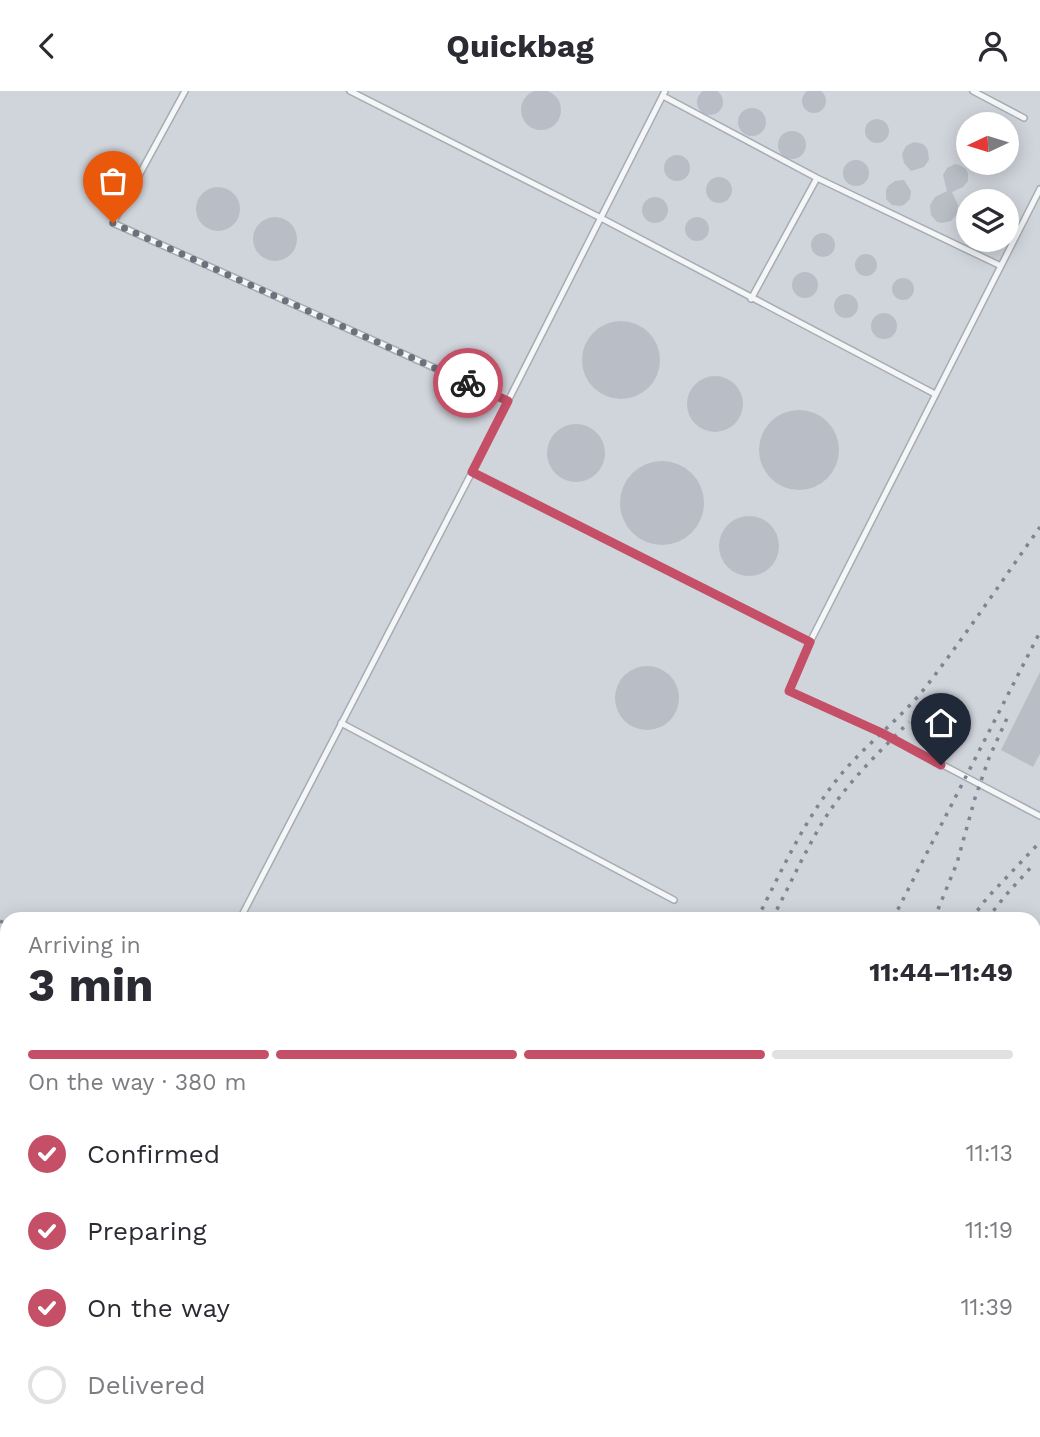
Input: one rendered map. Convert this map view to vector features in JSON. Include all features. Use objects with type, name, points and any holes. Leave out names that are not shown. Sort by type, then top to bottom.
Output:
[{"type":"lane","points":[[186,91],[113,223],[508,401]]},
{"type":"lane","points":[[350,91],[601,218],[936,394]]},
{"type":"lane","points":[[973,91],[1024,118]]},
{"type":"lane","points":[[244,912],[472,472],[664,93],[817,178],[1001,266]]},
{"type":"lane","points":[[751,299],[817,178]]},
{"type":"lane","points":[[1040,189],[810,642],[789,691],[882,733],[1040,816]]},
{"type":"lane","points":[[472,472],[810,642]]},
{"type":"lane","points":[[341,723],[674,900]]},
{"type":"shaded area","points":[[0,91],[1040,91],[1040,912],[0,912]]},
{"type":"building","points":[[710,89],[719,93],[723,102],[719,111],[710,115],[701,111],[697,102],[701,93]]},
{"type":"building","points":[[814,89],[825,96],[826,101],[819,112],[814,113],[803,106],[802,101],[809,90]]},
{"type":"building","points":[[541,90],[549,91],[555,96],[560,102],[560,118],[555,124],[549,129],[541,130],[533,129],[527,124],[522,118],[521,110],[522,102],[527,96],[533,91]]},
{"type":"building","points":[[752,108],[762,112],[766,122],[762,132],[752,136],[742,132],[738,122],[742,112]]},
{"type":"building","points":[[877,119],[886,122],[889,131],[886,140],[877,143],[868,140],[865,131],[868,122]]},
{"type":"building","points":[[792,131],[802,135],[806,145],[802,155],[792,159],[782,155],[778,145],[782,135]]},
{"type":"building","points":[[914,142],[926,147],[929,160],[924,167],[911,171],[904,163],[902,154],[906,146]]},
{"type":"building","points":[[677,155],[686,159],[690,168],[686,177],[677,181],[668,177],[664,168],[668,159]]},
{"type":"building","points":[[856,160],[865,164],[869,173],[865,182],[856,186],[847,182],[843,173],[847,164]]},
{"type":"building","points":[[956,164],[956,175],[968,175],[968,181],[963,187],[952,192],[956,201],[956,215],[951,221],[942,223],[937,222],[931,215],[930,205],[935,197],[947,191],[943,175],[947,168]]},
{"type":"building","points":[[719,177],[728,181],[732,190],[728,199],[719,203],[710,199],[706,190],[710,181]]},
{"type":"building","points":[[904,180],[911,191],[910,199],[904,205],[892,205],[886,199],[886,190],[895,181]]},
{"type":"building","points":[[218,187],[234,193],[240,209],[234,225],[218,231],[202,225],[196,209],[202,193]]},
{"type":"building","points":[[655,197],[664,201],[668,210],[664,219],[655,223],[646,219],[642,210],[646,201]]},
{"type":"building","points":[[275,217],[284,218],[291,223],[296,230],[296,248],[291,255],[284,260],[275,261],[266,260],[259,255],[254,248],[253,239],[254,230],[259,223],[266,218]]},
{"type":"building","points":[[697,217],[708,224],[709,229],[702,240],[697,241],[686,234],[685,229],[692,218]]},
{"type":"building","points":[[823,233],[832,236],[835,245],[832,254],[823,257],[814,254],[811,245],[814,236]]},
{"type":"building","points":[[862,254],[870,254],[877,261],[877,269],[870,276],[862,276],[855,269],[855,261]]},
{"type":"building","points":[[805,272],[814,276],[818,285],[814,294],[805,298],[796,294],[792,285],[796,276]]},
{"type":"building","points":[[903,278],[911,281],[914,289],[911,297],[903,300],[895,297],[892,289],[895,281]]},
{"type":"building","points":[[846,294],[857,301],[858,306],[851,317],[846,318],[835,311],[834,306],[841,295]]},
{"type":"building","points":[[884,313],[893,317],[897,326],[893,335],[884,339],[875,335],[871,326],[875,317]]},
{"type":"building","points":[[621,321],[636,324],[653,338],[660,360],[657,375],[643,392],[621,399],[606,396],[589,382],[582,360],[585,345],[599,328]]},
{"type":"building","points":[[709,376],[721,376],[735,384],[743,398],[741,415],[735,424],[721,432],[709,432],[692,420],[687,410],[687,398],[699,381]]},
{"type":"building","points":[[799,410],[814,413],[827,422],[836,435],[839,450],[836,465],[827,478],[814,487],[799,490],[784,487],[771,478],[762,465],[759,450],[762,435],[771,422],[784,413]]},
{"type":"building","points":[[576,424],[597,432],[605,453],[597,474],[576,482],[555,474],[547,453],[555,432]]},
{"type":"building","points":[[662,461],[678,464],[692,473],[701,487],[704,503],[701,519],[692,533],[678,542],[662,545],[646,542],[632,533],[623,519],[620,503],[623,487],[632,473],[646,464]]},
{"type":"building","points":[[749,516],[766,521],[774,529],[779,546],[774,563],[766,571],[749,576],[732,571],[724,563],[719,546],[724,529],[732,521]]},
{"type":"building","points":[[641,666],[653,666],[670,675],[677,686],[677,710],[670,721],[653,730],[641,730],[629,725],[620,716],[615,704],[615,692],[620,680],[629,671]]},
{"type":"building","points":[[1040,672],[1040,754],[1033,767],[1001,750]]},
{"type":"railway","points":[[761,912],[796,843],[830,789],[853,761],[925,688],[1040,527]]},
{"type":"railway","points":[[897,912],[1040,632]]},
{"type":"railway","points":[[937,912],[957,863],[989,758],[1008,716]]},
{"type":"railway","points":[[776,912],[829,812],[857,776],[909,722]]},
{"type":"railway","points":[[976,912],[1040,842]]},
{"type":"railway","points":[[992,912],[1033,865]]},
{"type":"way so far","points":[[113,223],[468,383]]},
{"type":"route","points":[[468,383],[508,401],[472,472],[810,642],[789,691],[882,733],[941,765]]}]
